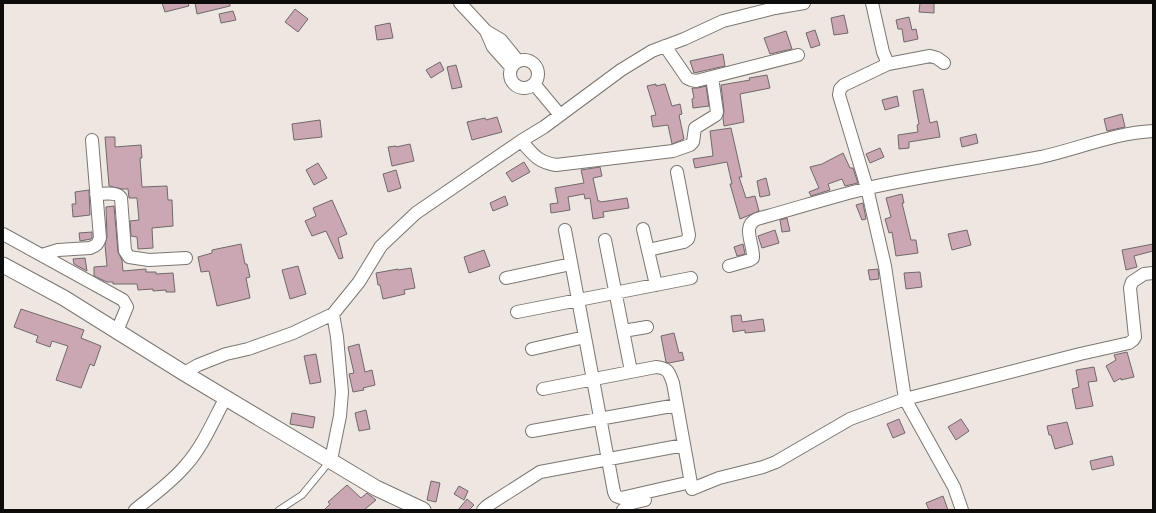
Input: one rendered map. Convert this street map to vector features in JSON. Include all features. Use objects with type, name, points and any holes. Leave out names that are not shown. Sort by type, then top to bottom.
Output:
[{"type":"street","points":[[460,3],[486,30],[501,40],[515,64]]},
{"type":"street","points":[[184,373],[198,365],[226,354],[248,349],[293,333],[333,314],[359,282],[381,246],[416,213],[544,127],[620,70],[652,51],[684,39],[723,20],[804,3]]},
{"type":"street","points":[[872,3],[883,52],[888,64]]},
{"type":"street","points":[[665,46],[687,78],[696,81],[798,55]]},
{"type":"street","points":[[944,63],[938,58],[930,56],[888,64],[844,85],[840,89],[839,95],[867,188],[886,266],[905,400],[954,487],[962,510]]},
{"type":"street","points":[[526,60],[533,63],[538,70],[539,77],[535,85],[528,89],[519,88],[512,83],[509,75],[515,64],[526,60]]},
{"type":"street","points":[[521,142],[539,160],[546,164],[556,165],[673,150],[690,145],[693,142],[695,128],[716,115],[718,112],[712,77]]},
{"type":"street","points":[[535,85],[560,115]]},
{"type":"street","points":[[729,266],[753,258],[748,227],[752,222],[867,188],[935,174],[1033,158],[1109,138],[1153,131]]},
{"type":"street","points":[[42,255],[58,250],[90,248],[97,244],[100,238],[92,140]]},
{"type":"street","points":[[648,250],[684,242],[688,239],[689,235],[677,172]]},
{"type":"street","points":[[96,194],[116,193],[122,198],[125,251],[130,257],[149,260],[186,258]]},
{"type":"street","points":[[644,228],[656,285]]},
{"type":"street","points":[[564,230],[616,496],[621,498],[692,486]]},
{"type":"street","points":[[3,234],[123,300],[127,307],[117,331]]},
{"type":"street","points":[[605,240],[631,371]]},
{"type":"street","points":[[506,278],[571,264]]},
{"type":"street","points":[[3,265],[64,298],[225,399],[331,460],[376,488],[423,510]]},
{"type":"street","points":[[623,510],[632,503],[763,467],[776,462],[850,419],[905,400],[1080,354],[1130,343],[1135,337],[1130,288],[1132,282],[1144,274],[1153,273]]},
{"type":"street","points":[[517,312],[691,278]]},
{"type":"street","points":[[331,460],[340,416],[342,392],[337,337],[333,314]]},
{"type":"street","points":[[623,331],[647,327]]},
{"type":"street","points":[[532,349],[585,338]]},
{"type":"street","points":[[543,389],[656,367],[663,368],[668,371],[673,382],[692,486]]},
{"type":"street","points":[[135,510],[166,486],[187,465],[200,447],[225,399]]},
{"type":"street","points":[[532,432],[677,405]]},
{"type":"street","points":[[483,510],[540,472],[684,445]]},
{"type":"lane","points":[[279,510],[302,494],[331,460]]},
{"type":"building","points":[[162,3],[188,3],[189,6],[165,12]]},
{"type":"building","points":[[195,3],[230,3],[230,6],[197,14]]},
{"type":"building","points":[[920,3],[934,3],[934,13],[919,12]]},
{"type":"building","points":[[295,9],[308,19],[298,32],[285,22]]},
{"type":"building","points":[[233,11],[236,20],[221,23],[219,14]]},
{"type":"building","points":[[844,15],[848,33],[834,35],[831,18]]},
{"type":"building","points":[[909,17],[912,30],[916,29],[918,39],[904,42],[902,29],[898,29],[896,20]]},
{"type":"building","points":[[390,23],[393,38],[377,40],[375,26]]},
{"type":"building","points":[[815,30],[820,45],[811,48],[806,33]]},
{"type":"building","points":[[786,31],[792,49],[770,54],[764,38]]},
{"type":"building","points":[[723,54],[725,66],[694,73],[690,61]]},
{"type":"building","points":[[440,62],[444,70],[431,78],[426,70]]},
{"type":"building","points":[[456,65],[462,87],[452,89],[447,67]]},
{"type":"building","points":[[767,75],[770,88],[740,94],[744,122],[724,126],[721,85],[750,80],[749,78]]},
{"type":"building","points":[[656,84],[656,86],[665,84],[672,106],[680,104],[682,114],[679,115],[684,139],[672,144],[668,125],[653,127],[651,116],[656,115],[647,86]]},
{"type":"building","points":[[706,86],[709,106],[693,108],[692,99],[694,98],[692,88]]},
{"type":"building","points":[[923,89],[930,123],[937,121],[940,137],[909,142],[909,148],[899,149],[898,135],[918,132],[917,125],[919,124],[913,91]]},
{"type":"building","points":[[897,96],[899,106],[885,110],[882,100]]},
{"type":"building","points":[[1122,114],[1125,127],[1107,131],[1104,119]]},
{"type":"building","points":[[497,117],[502,132],[472,140],[467,122]]},
{"type":"building","points":[[320,120],[322,137],[294,140],[292,124]]},
{"type":"building","points":[[731,128],[742,177],[739,177],[746,198],[755,196],[759,211],[740,219],[730,184],[732,184],[727,162],[695,168],[693,159],[713,156],[710,131]]},
{"type":"building","points":[[976,134],[978,143],[962,147],[960,138]]},
{"type":"building","points":[[105,137],[115,137],[115,147],[141,145],[142,158],[140,158],[142,187],[167,186],[168,200],[172,200],[173,226],[152,228],[153,248],[138,249],[137,237],[131,236],[130,221],[139,220],[137,198],[129,198],[128,189],[109,186]]},
{"type":"building","points":[[410,144],[414,161],[392,166],[388,147]]},
{"type":"building","points":[[880,148],[884,157],[870,163],[866,154]]},
{"type":"building","points":[[843,153],[850,168],[853,168],[858,183],[845,186],[842,179],[828,184],[830,190],[811,196],[809,192],[819,188],[810,167],[822,164]]},
{"type":"building","points":[[524,162],[530,172],[512,182],[506,173]]},
{"type":"building","points":[[318,163],[327,178],[314,185],[306,170]]},
{"type":"building","points":[[600,167],[602,176],[593,178],[598,201],[601,202],[627,198],[629,208],[603,212],[604,217],[593,219],[590,198],[585,199],[584,194],[568,197],[570,210],[551,213],[550,204],[558,203],[555,188],[584,183],[581,170]]},
{"type":"building","points":[[396,170],[401,188],[388,192],[383,174]]},
{"type":"building","points":[[766,178],[770,195],[760,197],[757,181]]},
{"type":"building","points":[[89,190],[90,215],[73,217],[72,204],[76,204],[75,192]]},
{"type":"building","points":[[902,194],[904,203],[902,203],[911,240],[916,240],[918,253],[896,256],[892,232],[889,233],[885,219],[891,217],[886,198]]},
{"type":"building","points":[[505,196],[508,205],[493,211],[490,203]]},
{"type":"building","points":[[332,200],[347,234],[338,238],[343,258],[339,259],[326,231],[312,236],[305,221],[316,216],[313,208]]},
{"type":"building","points":[[863,203],[866,219],[862,220],[856,205]]},
{"type":"building","points":[[114,206],[118,252],[122,260],[123,271],[146,269],[146,272],[156,272],[156,274],[173,273],[175,292],[166,292],[166,290],[153,291],[153,289],[138,290],[137,284],[113,284],[113,282],[107,282],[94,276],[94,267],[107,266],[105,245],[107,237],[106,207]]},
{"type":"building","points":[[787,218],[790,231],[782,232],[780,220]]},
{"type":"building","points":[[775,230],[779,243],[762,248],[758,236]]},
{"type":"building","points":[[967,230],[971,245],[952,250],[948,234]]},
{"type":"building","points":[[92,232],[91,239],[80,241],[79,233]]},
{"type":"building","points":[[241,244],[245,264],[247,264],[250,277],[246,278],[250,298],[217,306],[209,271],[201,272],[198,257],[212,253],[212,250]]},
{"type":"building","points":[[743,244],[745,254],[737,256],[734,247]]},
{"type":"building","points":[[1153,244],[1153,251],[1134,256],[1137,267],[1126,270],[1122,250]]},
{"type":"building","points":[[484,250],[490,266],[469,273],[464,257]]},
{"type":"building","points":[[85,258],[87,271],[74,264],[73,259]]},
{"type":"building","points":[[298,266],[306,294],[290,299],[282,270]]},
{"type":"building","points":[[411,268],[415,288],[404,290],[405,294],[383,299],[376,273]]},
{"type":"building","points":[[878,269],[879,279],[870,280],[868,270]]},
{"type":"building","points":[[920,272],[922,287],[906,289],[904,273]]},
{"type":"building","points":[[21,309],[84,330],[81,338],[101,346],[94,366],[90,364],[81,388],[56,380],[68,346],[52,341],[50,347],[36,342],[38,336],[14,327]]},
{"type":"building","points":[[741,315],[742,322],[763,319],[765,331],[745,333],[745,330],[733,332],[731,316]]},
{"type":"building","points":[[674,333],[679,353],[682,352],[684,360],[669,363],[666,362],[661,336]]},
{"type":"building","points":[[359,344],[365,372],[372,370],[375,385],[363,388],[364,390],[353,392],[349,374],[354,373],[348,347]]},
{"type":"building","points":[[1127,352],[1134,377],[1121,380],[1121,378],[1114,382],[1106,366],[1116,360],[1114,355]]},
{"type":"building","points":[[316,354],[321,382],[310,384],[304,356]]},
{"type":"building","points":[[1094,367],[1097,381],[1088,382],[1093,406],[1076,409],[1072,389],[1079,387],[1076,370]]},
{"type":"building","points":[[366,410],[370,429],[359,431],[355,413]]},
{"type":"building","points":[[292,413],[315,417],[313,428],[290,424]]},
{"type":"building","points":[[899,419],[905,433],[893,438],[887,424]]},
{"type":"building","points":[[961,419],[969,431],[956,440],[948,427]]},
{"type":"building","points":[[1067,422],[1073,444],[1055,449],[1047,426]]},
{"type":"building","points":[[1112,456],[1114,465],[1092,470],[1090,461]]},
{"type":"building","points":[[431,481],[440,483],[436,502],[427,500]]},
{"type":"building","points":[[347,485],[361,498],[367,493],[376,500],[364,510],[324,510],[330,504],[328,502]]},
{"type":"building","points":[[459,486],[468,491],[464,500],[454,494]]},
{"type":"building","points":[[943,496],[948,510],[929,510],[926,503]]},
{"type":"building","points":[[467,499],[474,505],[469,510],[458,510]]}]
